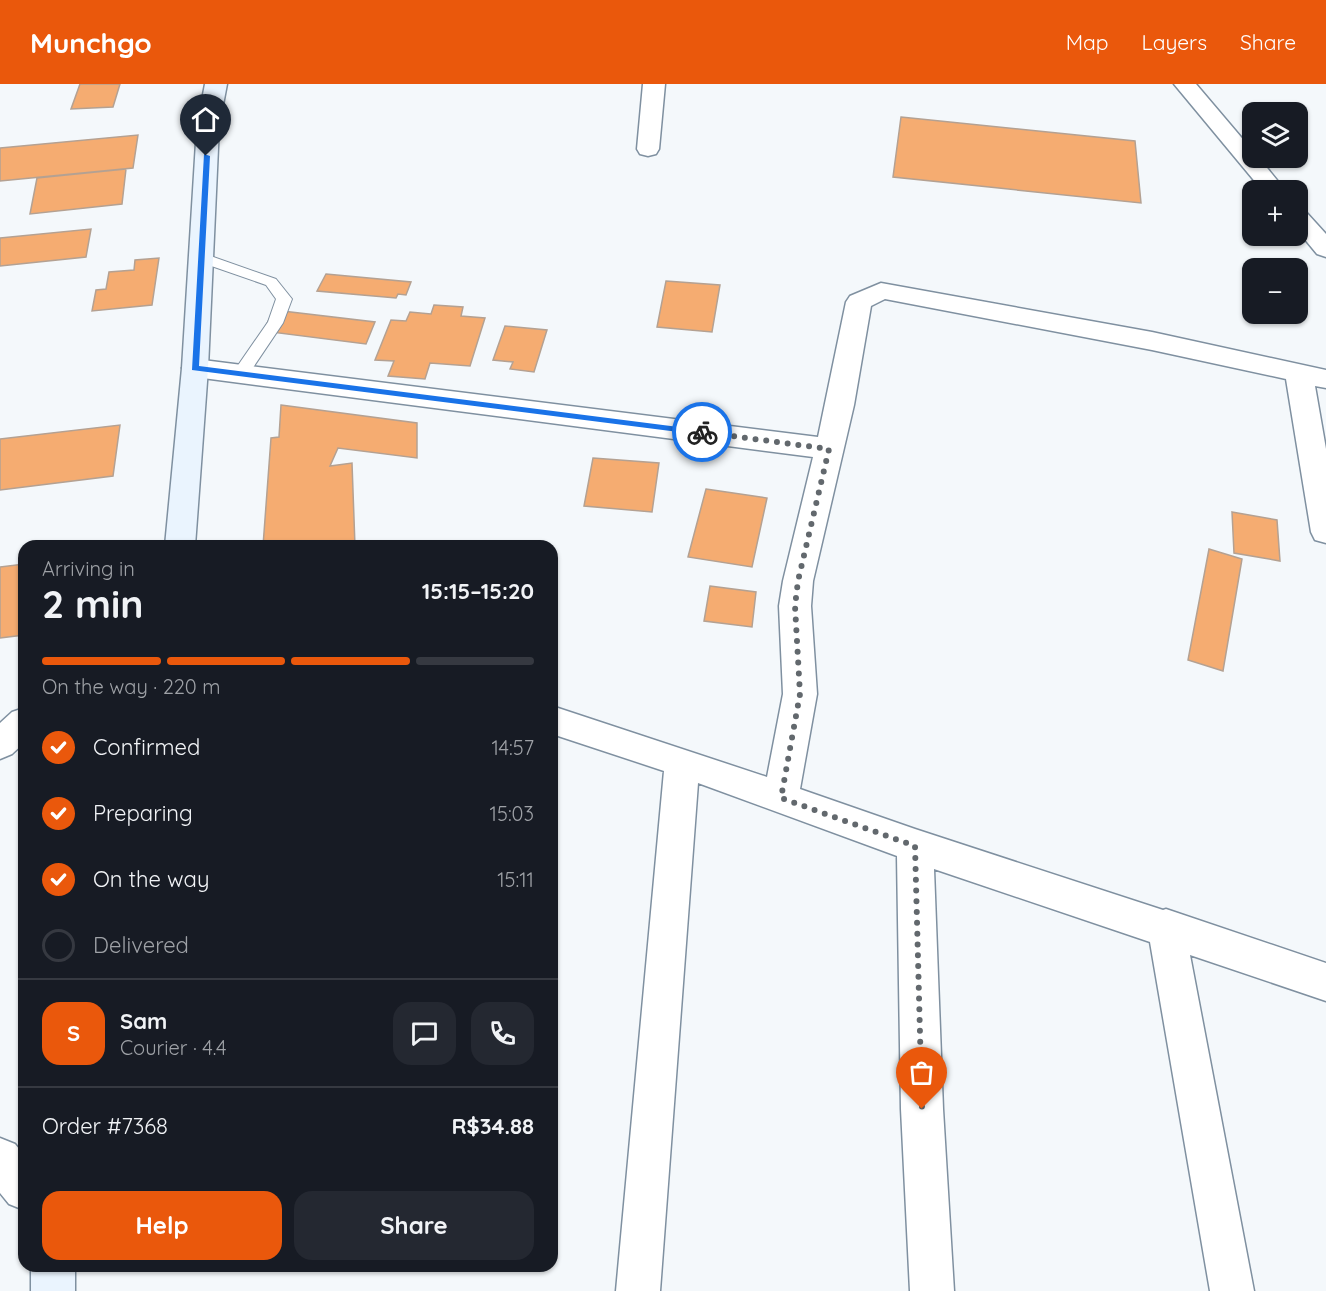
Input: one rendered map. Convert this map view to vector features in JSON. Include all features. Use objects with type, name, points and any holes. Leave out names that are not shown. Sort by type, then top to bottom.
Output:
[{"type":"main road","points":[[193,84],[198,91],[208,126]]},
{"type":"main road","points":[[181,540],[195,368],[208,126],[216,84]]},
{"type":"main road","points":[[53,1272],[53,1291]]},
{"type":"street","points":[[648,149],[654,84]]},
{"type":"street","points":[[1185,84],[1266,180]]},
{"type":"street","points":[[1308,228],[1326,249]]},
{"type":"street","points":[[781,798],[800,694],[796,618],[798,581],[840,405],[859,302],[881,291],[896,291],[1152,341],[1312,376],[1326,532]]},
{"type":"street","points":[[195,368],[829,449]]},
{"type":"street","points":[[558,722],[682,762],[915,846],[1166,927],[1326,982]]},
{"type":"street","points":[[0,744],[18,728]]},
{"type":"street","points":[[638,1291],[682,762]]},
{"type":"street","points":[[915,846],[922,1109],[932,1291]]},
{"type":"street","points":[[1166,927],[1232,1291]]},
{"type":"street","points":[[0,1159],[18,1182]]},
{"type":"lane","points":[[202,258],[271,282],[284,299],[275,323],[240,374]]},
{"type":"building","points":[[80,84],[120,84],[113,107],[71,109]]},
{"type":"building","points":[[901,117],[1135,141],[1141,203],[893,177]]},
{"type":"building","points":[[138,135],[133,168],[0,181],[0,148]]},
{"type":"building","points":[[126,169],[122,204],[30,214],[37,178]]},
{"type":"building","points":[[91,229],[86,257],[0,266],[0,238]]},
{"type":"building","points":[[159,258],[152,305],[92,311],[96,290],[106,289],[109,272],[134,270],[135,260]]},
{"type":"building","points":[[326,274],[411,282],[406,295],[398,294],[396,298],[317,291]]},
{"type":"building","points":[[666,281],[720,285],[712,332],[657,327]]},
{"type":"building","points":[[434,305],[463,307],[461,316],[485,318],[470,366],[430,363],[425,379],[388,376],[394,361],[375,360],[391,320],[406,321],[410,312],[431,314]]},
{"type":"building","points":[[274,310],[375,322],[366,344],[263,331]]},
{"type":"building","points":[[505,326],[547,330],[534,372],[510,369],[513,362],[493,360]]},
{"type":"building","points":[[281,405],[417,423],[417,458],[338,448],[330,466],[352,463],[355,540],[263,540],[271,438],[279,437]]},
{"type":"building","points":[[120,425],[113,476],[0,490],[0,439]]},
{"type":"building","points":[[593,458],[659,463],[652,512],[584,506]]},
{"type":"building","points":[[706,489],[767,498],[752,567],[688,557]]},
{"type":"building","points":[[1232,512],[1277,520],[1280,561],[1234,553]]},
{"type":"building","points":[[1209,549],[1242,559],[1223,671],[1188,660]]},
{"type":"building","points":[[18,565],[18,636],[0,638],[0,567]]},
{"type":"building","points":[[710,586],[756,592],[752,627],[704,621]]},
{"type":"way so far","points":[[702,432],[829,449],[798,581],[795,606],[800,694],[781,798],[915,846],[922,1109]]},
{"type":"route","points":[[206,156],[195,368],[702,432]]}]
